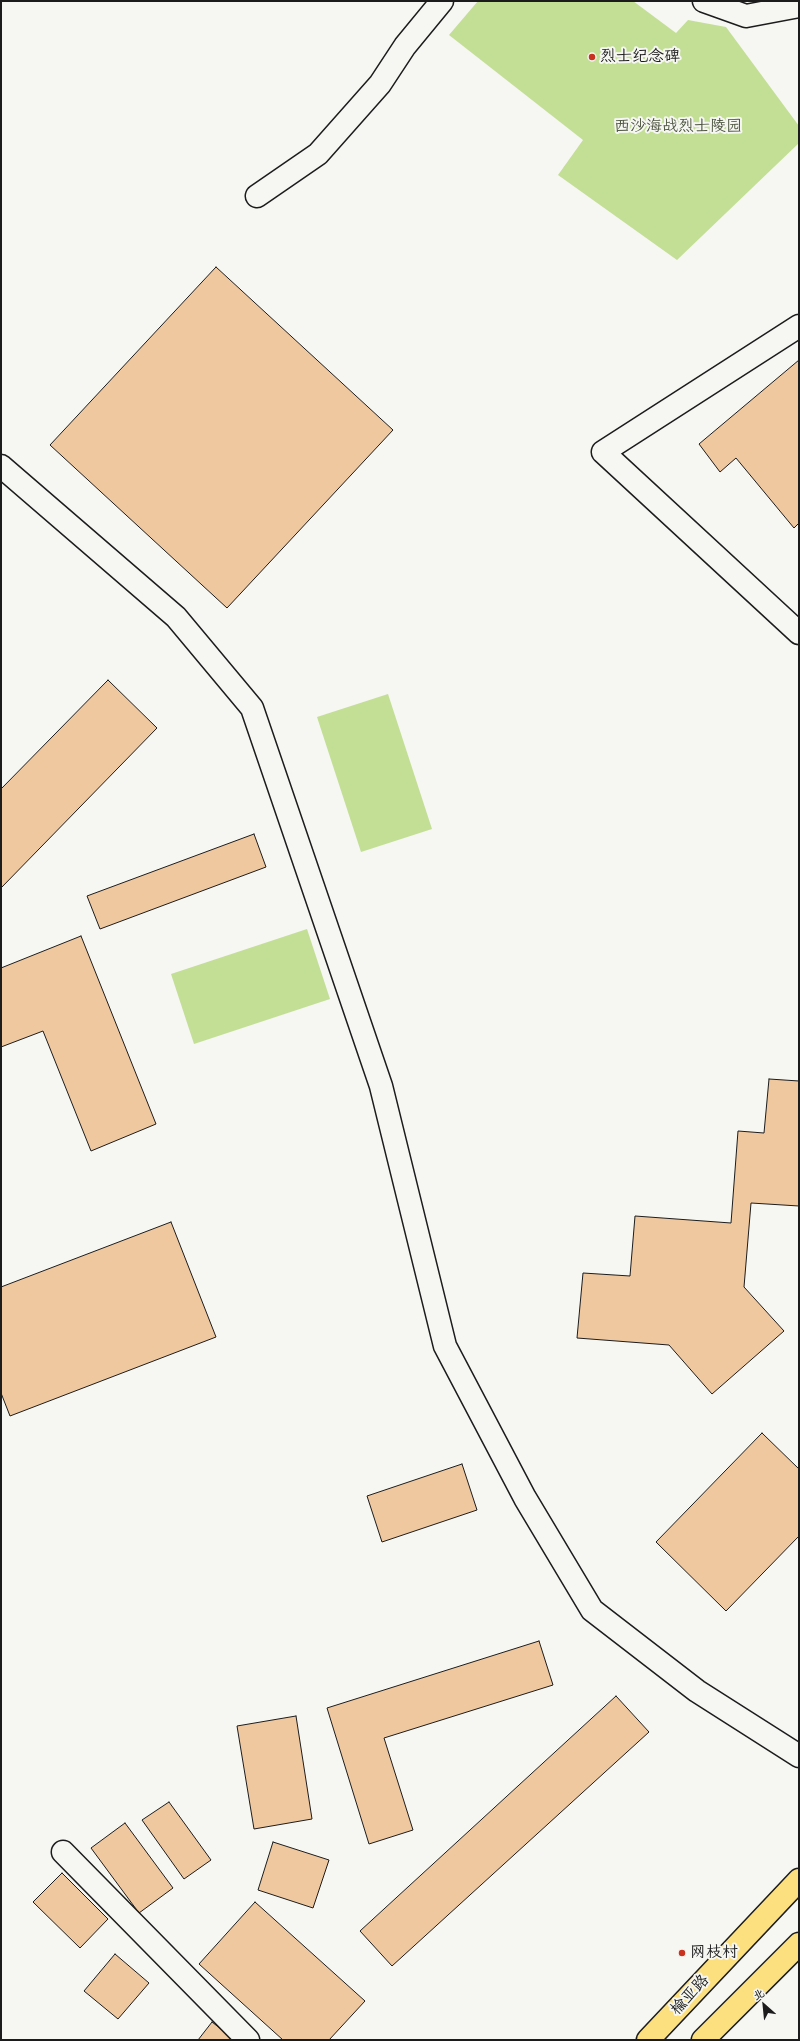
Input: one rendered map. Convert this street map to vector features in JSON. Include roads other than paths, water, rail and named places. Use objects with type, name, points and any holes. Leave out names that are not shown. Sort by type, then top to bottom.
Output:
[{"type":"highway","name":"榆亚路","points":[[648,2040],[799,1880]]},
{"type":"highway","points":[[703,2040],[799,1944]]},
{"type":"street","points":[[257,196],[318,154],[380,84],[405,46],[442,1]]},
{"type":"street","points":[[704,1],[746,16],[799,6]]},
{"type":"street","points":[[799,326],[603,452],[799,633]]},
{"type":"street","points":[[1,466],[176,617],[252,708],[381,1086],[445,1346],[525,1498],[592,1610],[697,1691],[799,1756]]},
{"type":"street","points":[[62,1852],[248,2040]]},
{"type":"place","name":"烈士纪念碑","points":[[592,57]]},
{"type":"place","name":"网枝村","points":[[682,1953]]},
{"type":"park label","name":"西沙海战烈士陵园","points":[[678,127]]}]
